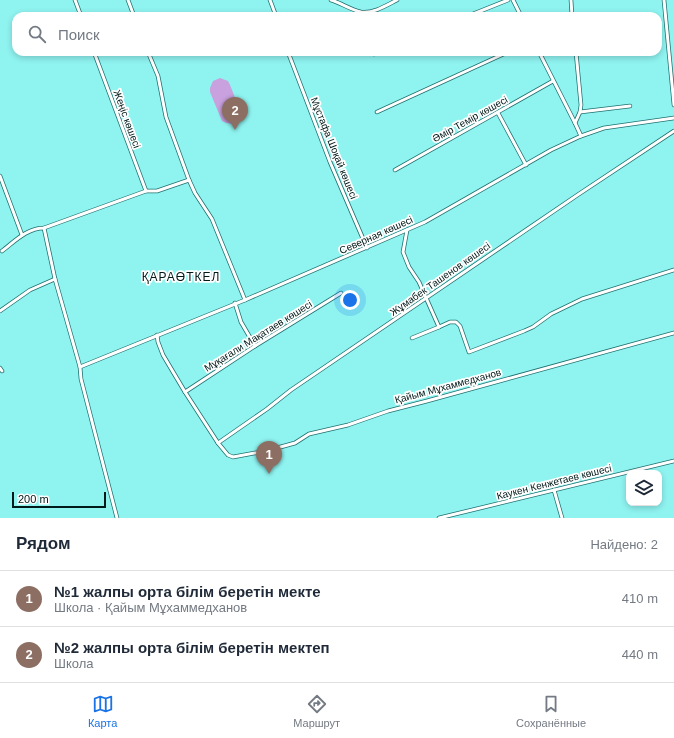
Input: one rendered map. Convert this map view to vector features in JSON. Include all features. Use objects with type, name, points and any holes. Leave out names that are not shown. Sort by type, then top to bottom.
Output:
[{"type":"street","points":[[75,0],[80,12]]},
{"type":"street","points":[[128,0],[132,12]]},
{"type":"street","points":[[270,0],[274,12]]},
{"type":"street","points":[[331,0],[361,12],[380,9],[397,0]]},
{"type":"street","points":[[478,12],[508,0]]},
{"type":"street","points":[[513,0],[519,12]]},
{"type":"street","points":[[571,0],[572,12]]},
{"type":"street","points":[[664,0],[674,105]]},
{"type":"street","name":"Жеңіс көшесі","points":[[95,56],[146,191]]},
{"type":"street","points":[[150,56],[158,76],[166,117],[189,180],[195,193],[212,219],[245,300]]},
{"type":"street","name":"Мұстафа Шоқай көшесі","points":[[290,56],[330,162],[367,248]]},
{"type":"street","points":[[377,112],[499,56]]},
{"type":"street","points":[[541,56],[581,136]]},
{"type":"street","points":[[575,122],[580,112],[581,105],[576,56]]},
{"type":"street","name":"Әмір Темір көшесі","points":[[395,170],[553,81]]},
{"type":"street","points":[[580,112],[630,106]]},
{"type":"street","points":[[498,113],[526,165]]},
{"type":"street","name":"Северная көшесі","points":[[80,367],[245,300],[425,222],[551,150],[581,136],[604,128],[674,118]]},
{"type":"street","name":"Жұмабек Ташенов көшесі","points":[[218,443],[267,409],[291,390],[572,198],[674,131]]},
{"type":"street","points":[[0,176],[22,235]]},
{"type":"street","points":[[2,251],[22,235],[36,228],[44,228],[146,191],[157,191],[189,180]]},
{"type":"street","points":[[44,228],[55,279],[80,367],[81,379],[117,518]]},
{"type":"street","points":[[407,230],[403,252],[409,267],[427,298],[439,327]]},
{"type":"street","points":[[412,338],[450,322],[456,322],[460,326],[469,352],[529,329],[550,314],[582,299],[674,270]]},
{"type":"street","points":[[0,311],[30,290],[55,279]]},
{"type":"street","name":"Мұқағали Мақатаев көшесі","points":[[185,392],[255,346],[341,293]]},
{"type":"street","points":[[235,303],[241,322],[255,346]]},
{"type":"street","name":"Қайым Мұхаммедханов","points":[[218,443],[228,455],[233,456],[266,451],[296,443],[309,434],[361,422],[370,417],[388,411],[674,332]]},
{"type":"street","points":[[157,335],[163,355],[218,443]]},
{"type":"street","name":"Каукен Кенжетаев көшесі","points":[[438,518],[674,461]]},
{"type":"street","points":[[554,490],[562,518]]},
{"type":"shaded area","points":[[220,78],[228,81],[240,110],[240,118],[234,124],[222,121],[210,92],[213,81]]},
{"type":"place","name":"№2 жалпы орта білім беретін мектеп","points":[[235,130]]},
{"type":"place","name":"№1 жалпы орта білім беретін мекте","points":[[269,474]]},
{"type":"district","name":"ҚАРАӨТКЕЛ","points":[[181,277]]}]
